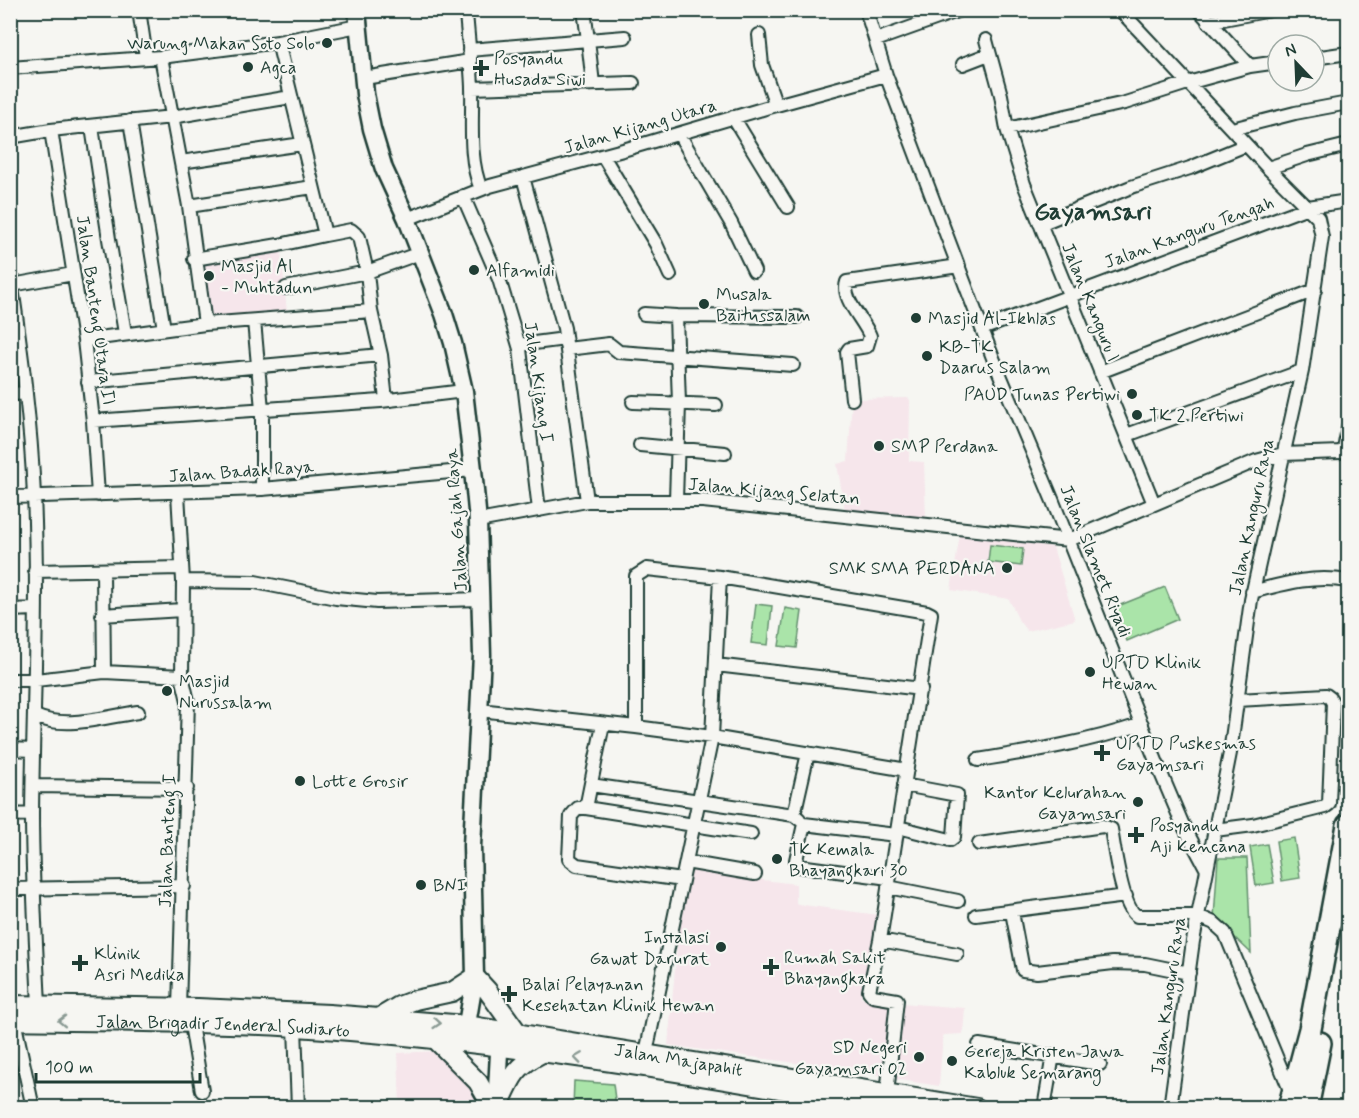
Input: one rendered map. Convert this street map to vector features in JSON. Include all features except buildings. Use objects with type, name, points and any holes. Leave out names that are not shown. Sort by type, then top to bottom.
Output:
[{"type":"highway","points":[[1293,1104],[1310,1029],[1348,825]]},
{"type":"highway","points":[[1293,1104],[1348,902]]},
{"type":"main road","name":"Jalan Gajah Raya","points":[[358,18],[368,111],[380,157],[444,314],[460,369],[473,470],[478,521],[482,655],[472,846],[475,976],[465,1034]]},
{"type":"main road","points":[[379,1018],[399,1006],[452,992],[475,976],[487,990],[506,1037],[496,1107]]},
{"type":"main road","name":"Jalan Brigadir Jenderal Sudiarto","points":[[12,1015],[39,1005],[198,1008],[379,1018]]},
{"type":"main road","name":"Jalan Brigadir Jenderal Sudiarto","points":[[12,1015],[295,1027],[435,1040]]},
{"type":"main road","name":"Jalan Majapahit","points":[[379,1018],[465,1034],[646,1053],[763,1079],[888,1101],[977,1107]]},
{"type":"main road","name":"Jalan Majapahit","points":[[435,1040],[465,1034]]},
{"type":"main road","name":"Jalan Majapahit","points":[[506,1037],[542,1053],[763,1079]]},
{"type":"main road","points":[[435,1040],[478,1082],[496,1107]]},
{"type":"main road","points":[[496,1107],[513,1075],[525,1061],[542,1053]]},
{"type":"street","points":[[139,10],[146,57]]},
{"type":"street","points":[[468,10],[466,13],[472,87],[473,152],[481,189]]},
{"type":"street","points":[[584,10],[593,84]]},
{"type":"street","name":"Jalan Slamet Riyadi","points":[[866,10],[886,75],[982,329],[1182,823],[1206,868]]},
{"type":"street","points":[[876,40],[960,10]]},
{"type":"street","points":[[1199,10],[1250,66]]},
{"type":"street","points":[[1209,22],[1271,10]]},
{"type":"street","name":"Jalan Kanguru Raya","points":[[1122,12],[1246,145],[1308,207],[1318,218],[1322,228],[1302,371],[1252,592],[1230,753],[1206,868],[1170,1107]]},
{"type":"street","points":[[11,68],[161,57],[278,42],[358,18]]},
{"type":"street","points":[[759,35],[762,65],[776,105]]},
{"type":"street","points":[[364,78],[470,55],[625,37]]},
{"type":"street","name":"Jalan Kanguru I","points":[[986,40],[1007,129],[1024,184],[1154,504]]},
{"type":"street","points":[[278,42],[325,235]]},
{"type":"street","points":[[1326,56],[1348,53]]},
{"type":"street","points":[[963,64],[989,54]]},
{"type":"street","points":[[161,57],[189,206],[205,324]]},
{"type":"street","points":[[1007,129],[1125,103],[1188,83],[1266,64]]},
{"type":"street","name":"Jalan Kijang Utara","points":[[407,219],[481,189],[886,75]]},
{"type":"street","points":[[472,87],[633,83]]},
{"type":"street","points":[[10,137],[51,130],[172,117],[291,97]]},
{"type":"street","points":[[1232,129],[1295,113],[1348,103]]},
{"type":"street","points":[[734,117],[788,207]]},
{"type":"street","points":[[130,121],[164,329]]},
{"type":"street","points":[[92,127],[125,333]]},
{"type":"street","name":"Jalan Banteng Utara II","points":[[51,130],[84,340],[98,495]]},
{"type":"street","points":[[679,134],[731,223],[754,271]]},
{"type":"street","points":[[181,162],[302,144]]},
{"type":"street","points":[[1040,224],[1131,187],[1190,168],[1246,145]]},
{"type":"street","points":[[1268,168],[1307,155],[1348,146]]},
{"type":"street","points":[[603,156],[656,244],[670,275]]},
{"type":"street","points":[[523,177],[566,344],[587,501]]},
{"type":"street","points":[[189,206],[313,187]]},
{"type":"street","name":"Jalan Kijang I","points":[[463,196],[499,279],[519,345],[539,510]]},
{"type":"street","name":"Jalan Kanguru Tengah","points":[[982,329],[1308,207],[1348,201]]},
{"type":"street","points":[[195,259],[351,230],[359,237],[367,272],[386,400]]},
{"type":"street","points":[[286,288],[367,272],[420,254]]},
{"type":"street","points":[[852,399],[846,352],[849,349],[867,346],[870,342],[869,333],[849,300],[845,288],[847,282],[959,266]]},
{"type":"street","points":[[39,1005],[32,814],[36,680],[34,495],[26,393],[13,319],[11,280],[74,274]]},
{"type":"street","points":[[1100,372],[1315,290]]},
{"type":"street","points":[[84,340],[205,324],[371,311]]},
{"type":"street","points":[[644,314],[796,317]]},
{"type":"street","points":[[676,316],[679,403],[676,500]]},
{"type":"street","points":[[254,321],[262,409],[262,489]]},
{"type":"street","points":[[519,345],[611,344],[619,352],[793,365]]},
{"type":"street","points":[[88,382],[381,355]]},
{"type":"street","points":[[1127,435],[1302,371]]},
{"type":"street","points":[[93,421],[386,400],[464,391]]},
{"type":"street","points":[[10,394],[26,393]]},
{"type":"street","points":[[633,402],[716,405]]},
{"type":"street","points":[[1069,540],[1247,464],[1283,454],[1341,452],[1344,450],[1348,427]]},
{"type":"street","points":[[640,445],[725,453]]},
{"type":"street","name":"Jalan Badak Raya","points":[[10,497],[262,489],[473,470]]},
{"type":"street","name":"Jalan Banteng I","points":[[178,493],[183,581],[183,676],[188,701],[179,1008]]},
{"type":"street","name":"Jalan Kijang Selatan","points":[[478,521],[587,501],[676,500],[1069,540]]},
{"type":"street","points":[[35,571],[181,568]]},
{"type":"street","points":[[636,727],[636,576],[646,569],[720,577],[931,614],[880,940],[869,990],[873,996],[897,1000],[888,1101]]},
{"type":"street","points":[[103,571],[104,672]]},
{"type":"street","points":[[646,1053],[712,737],[720,577]]},
{"type":"street","points":[[1252,592],[1309,579],[1328,578],[1348,581]]},
{"type":"street","points":[[183,581],[255,582],[336,598],[377,602],[481,599]]},
{"type":"street","points":[[10,610],[35,609]]},
{"type":"street","points":[[102,615],[182,610]]},
{"type":"street","points":[[716,665],[921,689]]},
{"type":"street","points":[[10,680],[36,680],[104,672],[183,676]]},
{"type":"street","points":[[1215,830],[1253,825],[1325,807],[1329,804],[1333,703],[1330,698],[1326,695],[1237,700]]},
{"type":"street","points":[[479,710],[712,737],[907,770]]},
{"type":"street","points":[[34,716],[59,721],[85,721],[138,712]]},
{"type":"street","points":[[586,808],[603,724]]},
{"type":"street","points":[[978,760],[1055,747],[1142,724]]},
{"type":"street","points":[[10,749],[33,750]]},
{"type":"street","points":[[794,815],[808,753]]},
{"type":"street","points":[[591,785],[794,815],[804,824],[897,831],[950,840],[954,837],[957,795],[904,785]]},
{"type":"street","points":[[33,786],[187,788]]},
{"type":"street","points":[[682,880],[577,865],[569,859],[571,816],[578,808],[586,808],[751,834]]},
{"type":"street","points":[[10,815],[32,814]]},
{"type":"street","points":[[804,824],[796,860],[799,866],[889,883],[958,901]]},
{"type":"street","points":[[979,844],[1103,826],[1112,829],[1129,909],[1137,916],[1198,916],[1214,923],[1225,933],[1293,1104]]},
{"type":"street","points":[[686,862],[755,874]]},
{"type":"street","points":[[10,889],[184,886]]},
{"type":"street","points":[[976,915],[1126,896]]},
{"type":"street","points":[[1012,912],[1023,970],[1037,972],[1113,963],[1145,964],[1189,973]]},
{"type":"street","points":[[880,940],[957,954]]},
{"type":"street","points":[[12,1015],[33,1107]]},
{"type":"street","points":[[191,1024],[202,1091]]},
{"type":"street","points":[[295,1027],[298,1107]]},
{"type":"street","points":[[979,1045],[1100,1064]]},
{"type":"street","points":[[1044,1107],[1053,1055]]},
{"type":"shaded area","points":[[281,249],[287,313],[208,320],[197,260]]},
{"type":"shaded area","name":"SMP Perdana","points":[[908,398],[910,400],[909,461],[924,462],[926,518],[845,511],[837,464],[848,461],[852,399]]},
{"type":"shaded area","name":"SMK SMA PERDANA","points":[[960,534],[1053,547],[1075,620],[1027,631],[1019,621],[1009,599],[951,590]]},
{"type":"shaded area","name":"Rumah Sakit Bhayangkara","points":[[691,871],[796,884],[796,904],[878,915],[861,998],[896,1005],[886,1076],[668,1045],[678,937]]},
{"type":"shaded area","name":"SD Negeri Gayamsari 02","points":[[902,1003],[965,1008],[963,1034],[943,1035],[939,1086],[894,1079]]},
{"type":"shaded area","points":[[439,1051],[467,1075],[485,1107],[400,1107],[398,1053]]},
{"type":"green space","points":[[990,545],[1023,549],[1021,566],[988,562]]},
{"type":"green space","points":[[1165,587],[1178,619],[1127,641],[1113,608]]},
{"type":"green space","points":[[756,604],[772,606],[768,645],[751,643]]},
{"type":"green space","points":[[785,608],[802,611],[797,648],[779,646]]},
{"type":"green space","points":[[1294,838],[1300,878],[1282,881],[1276,841]]},
{"type":"green space","points":[[1267,844],[1274,883],[1256,886],[1250,847]]},
{"type":"green space","points":[[1218,858],[1247,858],[1251,953],[1214,918]]},
{"type":"green space","points":[[574,1081],[613,1084],[616,1107],[573,1107]]},
{"type":"place","name":"Warung Makan Soto Solo","points":[[327,43]]},
{"type":"place","name":"Agca","points":[[248,67]]},
{"type":"place","name":"Posyandu Husada Siwi","points":[[481,68]]},
{"type":"place","name":"Alfamidi","points":[[474,270]]},
{"type":"place","name":"Masjid Al - Muhtadun","points":[[209,276]]},
{"type":"place","name":"Musala Baitussalam","points":[[704,304]]},
{"type":"place","name":"Masjid Al-Ikhlas","points":[[916,318]]},
{"type":"place","name":"KB-TK Daarus Salam","points":[[927,356]]},
{"type":"place","name":"PAUD Tunas Pertiwi","points":[[1132,394]]},
{"type":"place","name":"TK 2 Pertiwi","points":[[1137,415]]},
{"type":"place","name":"SMP Perdana","points":[[879,446]]},
{"type":"place","name":"SMK SMA PERDANA","points":[[1007,568]]},
{"type":"place","name":"UPTD Klinik Hewan","points":[[1090,672]]},
{"type":"place","name":"Masjid Nurussalam","points":[[167,691]]},
{"type":"place","name":"UPTD Puskesmas Gayamsari","points":[[1102,753]]},
{"type":"place","name":"Lotte Grosir","points":[[300,781]]},
{"type":"place","name":"Kantor Kelurahan Gayamsari","points":[[1138,802]]},
{"type":"place","name":"Posyandu Aji Kencana","points":[[1136,835]]},
{"type":"place","name":"TK Kemala Bhayangkari 30","points":[[777,859]]},
{"type":"place","name":"BNI","points":[[421,885]]},
{"type":"place","name":"Instalasi Gawat Darurat","points":[[721,947]]},
{"type":"place","name":"Klinik Asri Medika","points":[[80,963]]},
{"type":"place","name":"Rumah Sakit Bhayangkara","points":[[771,967]]},
{"type":"place","name":"Balai Pelayanan Kesehatan Klinik Hewan","points":[[509,994]]},
{"type":"place","name":"SD Negeri Gayamsari 02","points":[[919,1057]]},
{"type":"place","name":"Gereja Kristen Jawa Kabluk Semarang","points":[[952,1061]]},
{"type":"district","name":"Gayamsari","points":[[1093,211]]}]
